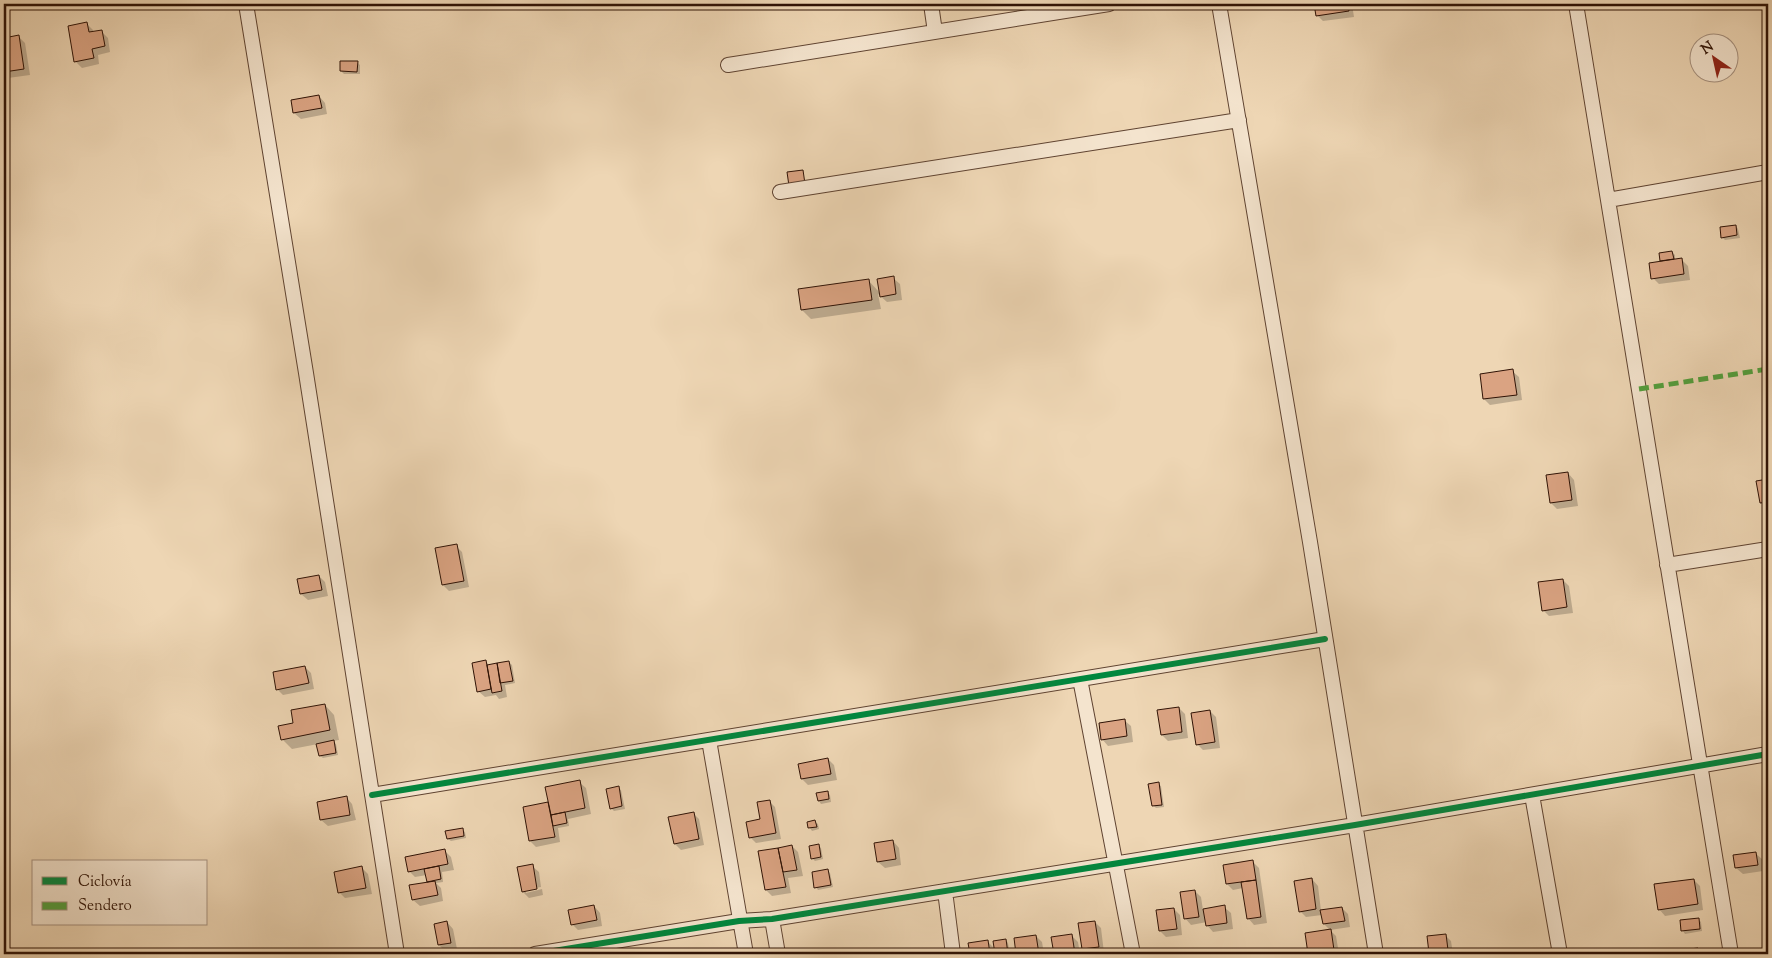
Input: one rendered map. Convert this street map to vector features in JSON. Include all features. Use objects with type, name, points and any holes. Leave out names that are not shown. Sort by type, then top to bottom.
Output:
[{"type":"street","points":[[246,4],[397,954]]},
{"type":"street","points":[[931,4],[935,32]]},
{"type":"street","points":[[728,65],[1109,4]]},
{"type":"street","points":[[1220,4],[1376,954]]},
{"type":"street","points":[[1576,4],[1731,954]]},
{"type":"street","points":[[780,192],[1239,120]]},
{"type":"street","points":[[1608,200],[1768,172]]},
{"type":"street","points":[[1667,564],[1768,549]]},
{"type":"street","points":[[372,795],[1325,638]]},
{"type":"street","points":[[1080,679],[1133,954]]},
{"type":"street","points":[[709,740],[746,954]]},
{"type":"street","points":[[535,954],[603,949],[740,921],[772,919],[1115,864],[1768,754]]},
{"type":"street","points":[[1532,795],[1560,954]]},
{"type":"street","points":[[945,891],[953,954]]},
{"type":"street","points":[[772,919],[778,954]]},
{"type":"building","points":[[1314,4],[1348,4],[1349,11],[1316,16]]},
{"type":"building","points":[[87,22],[89,32],[102,30],[105,46],[92,49],[94,58],[74,62],[68,26]]},
{"type":"building","points":[[19,35],[24,69],[4,72],[4,38]]},
{"type":"building","points":[[340,61],[358,61],[357,72],[340,71]]},
{"type":"building","points":[[319,95],[322,108],[293,113],[291,100]]},
{"type":"building","points":[[803,170],[805,184],[789,186],[787,172]]},
{"type":"building","points":[[1736,225],[1737,235],[1721,238],[1720,227]]},
{"type":"building","points":[[1672,251],[1674,259],[1660,261],[1659,253]]},
{"type":"building","points":[[1682,258],[1684,274],[1651,279],[1649,263]]},
{"type":"building","points":[[894,276],[896,294],[880,297],[877,279]]},
{"type":"building","points":[[869,279],[872,300],[801,310],[798,289]]},
{"type":"building","points":[[1513,369],[1517,395],[1483,399],[1480,374]]},
{"type":"building","points":[[1568,472],[1572,500],[1550,503],[1546,475]]},
{"type":"building","points":[[1768,479],[1768,502],[1760,503],[1756,481]]},
{"type":"building","points":[[457,544],[464,581],[442,585],[435,548]]},
{"type":"building","points":[[319,575],[322,590],[300,594],[297,579]]},
{"type":"building","points":[[1563,579],[1567,607],[1542,611],[1538,582]]},
{"type":"building","points":[[486,660],[491,689],[477,692],[472,663]]},
{"type":"building","points":[[509,661],[513,681],[500,683],[497,663]]},
{"type":"building","points":[[497,663],[502,691],[492,693],[487,665]]},
{"type":"building","points":[[305,666],[309,683],[276,690],[273,672]]},
{"type":"building","points":[[325,704],[330,730],[281,740],[278,726],[293,723],[291,710]]},
{"type":"building","points":[[1179,707],[1182,732],[1161,735],[1157,710]]},
{"type":"building","points":[[1210,710],[1215,742],[1196,745],[1191,713]]},
{"type":"building","points":[[1125,719],[1127,736],[1101,740],[1099,723]]},
{"type":"building","points":[[334,740],[336,753],[319,756],[316,744]]},
{"type":"building","points":[[828,758],[831,774],[801,779],[798,764]]},
{"type":"building","points":[[580,780],[585,808],[551,815],[545,787]]},
{"type":"building","points":[[1159,782],[1162,805],[1152,806],[1148,784]]},
{"type":"building","points":[[619,786],[622,806],[610,809],[606,789]]},
{"type":"building","points":[[828,791],[829,799],[818,801],[816,793]]},
{"type":"building","points":[[347,796],[350,815],[320,820],[317,802]]},
{"type":"building","points":[[770,800],[776,833],[749,838],[746,822],[760,819],[757,802]]},
{"type":"building","points":[[548,802],[555,837],[529,841],[523,807]]},
{"type":"building","points":[[565,812],[567,823],[553,826],[551,815]]},
{"type":"building","points":[[694,812],[699,839],[674,844],[668,817]]},
{"type":"building","points":[[815,820],[817,827],[808,828],[807,822]]},
{"type":"building","points":[[463,828],[464,836],[447,839],[445,831]]},
{"type":"building","points":[[893,840],[896,859],[877,862],[874,843]]},
{"type":"building","points":[[819,844],[821,857],[811,859],[809,846]]},
{"type":"building","points":[[792,845],[797,870],[783,872],[778,848]]},
{"type":"building","points":[[778,848],[786,887],[765,890],[758,851]]},
{"type":"building","points":[[445,849],[448,864],[408,872],[405,857]]},
{"type":"building","points":[[1756,852],[1758,865],[1735,868],[1733,855]]},
{"type":"building","points":[[1253,860],[1256,880],[1226,884],[1223,865]]},
{"type":"building","points":[[533,864],[537,889],[522,892],[517,867]]},
{"type":"building","points":[[362,866],[366,888],[338,893],[334,872]]},
{"type":"building","points":[[439,866],[441,879],[427,882],[424,869]]},
{"type":"building","points":[[828,869],[831,885],[814,888],[812,872]]},
{"type":"building","points":[[1312,878],[1316,909],[1299,912],[1294,881]]},
{"type":"building","points":[[1694,879],[1698,904],[1658,910],[1654,884]]},
{"type":"building","points":[[1256,880],[1261,917],[1247,919],[1241,882]]},
{"type":"building","points":[[435,881],[438,895],[412,900],[409,885]]},
{"type":"building","points":[[1195,890],[1199,917],[1184,919],[1180,892]]},
{"type":"building","points":[[594,905],[597,920],[571,925],[568,910]]},
{"type":"building","points":[[1225,905],[1227,923],[1206,926],[1203,909]]},
{"type":"building","points":[[1342,907],[1345,921],[1323,924],[1320,910]]},
{"type":"building","points":[[1174,908],[1177,929],[1159,931],[1156,910]]},
{"type":"building","points":[[1699,918],[1700,929],[1681,931],[1680,920]]},
{"type":"building","points":[[447,921],[451,943],[438,945],[434,924]]},
{"type":"building","points":[[1095,921],[1099,947],[1082,949],[1078,923]]},
{"type":"building","points":[[1331,929],[1334,950],[1308,954],[1305,933]]},
{"type":"building","points":[[1072,934],[1075,954],[1054,954],[1051,937]]},
{"type":"building","points":[[1446,934],[1448,950],[1429,953],[1427,936]]},
{"type":"building","points":[[1036,935],[1039,954],[1016,954],[1014,938]]},
{"type":"building","points":[[1006,939],[1008,954],[995,954],[993,941]]},
{"type":"building","points":[[988,940],[990,954],[970,954],[968,943]]},
{"type":"building","points":[[1698,948],[1699,954],[1681,954],[1680,950]]},
{"type":"building","points":[[1220,949],[1221,954],[1183,954]]},
{"type":"marked path","points":[[1639,389],[1768,369]]},
{"type":"cycle path","points":[[372,795],[1325,639]]},
{"type":"cycle path","points":[[535,954],[739,921],[772,919],[1355,825],[1768,754]]}]
